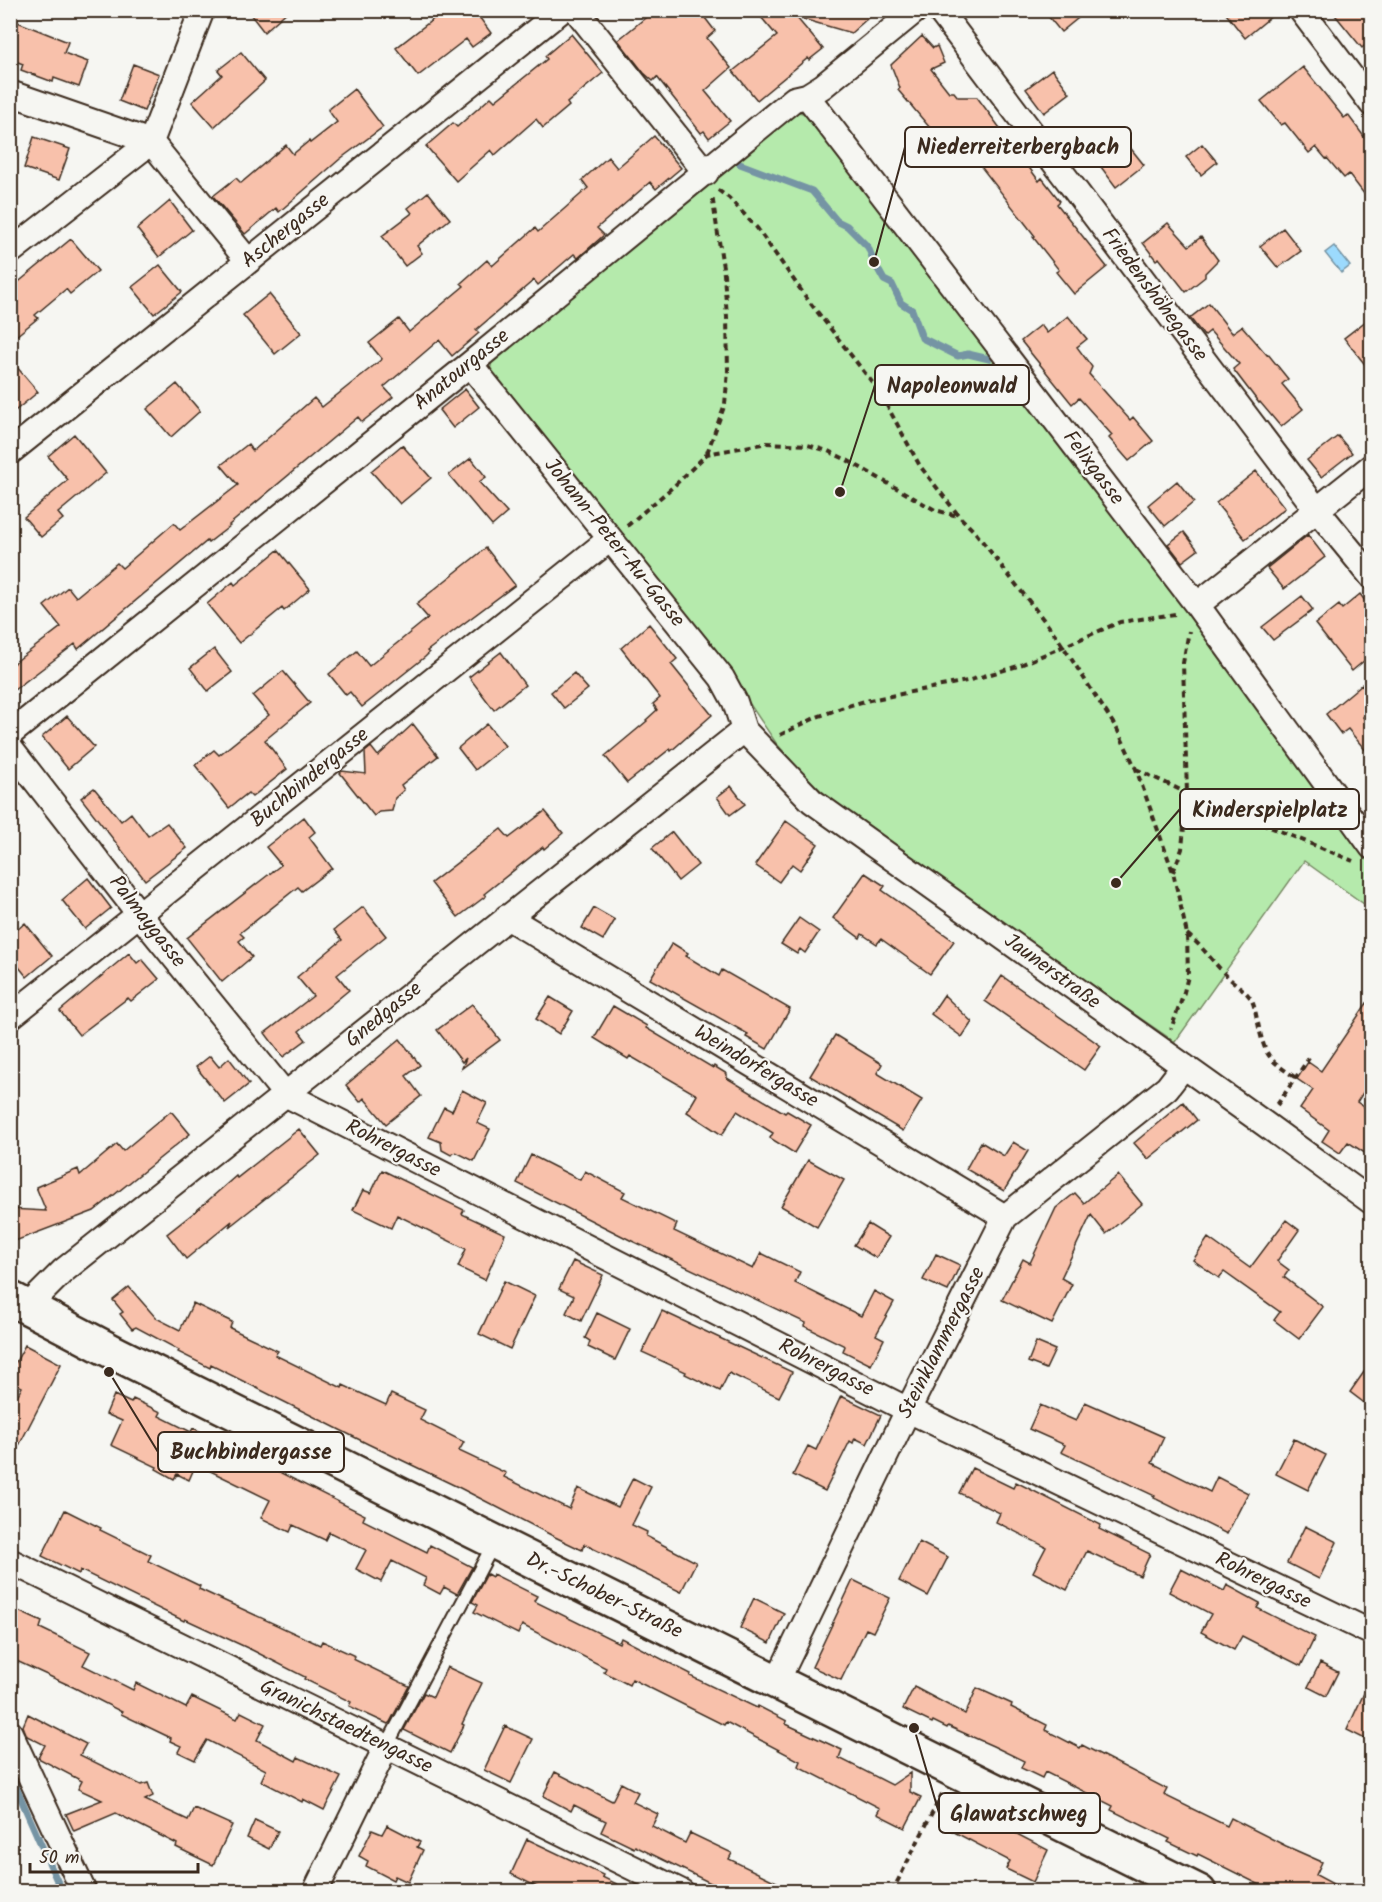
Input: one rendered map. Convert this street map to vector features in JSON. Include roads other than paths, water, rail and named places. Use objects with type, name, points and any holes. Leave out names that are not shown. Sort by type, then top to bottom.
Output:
[{"type":"street","points":[[10,252],[151,142],[202,10]]},
{"type":"street","name":"Aschergasse","points":[[10,452],[562,10]]},
{"type":"street","points":[[576,10],[706,172]]},
{"type":"street","name":"Anatourgasse","points":[[10,734],[470,364],[794,99],[807,96],[823,86],[916,10]]},
{"type":"street","name":"Friedenshöhegasse","points":[[939,10],[1317,510],[1371,578]]},
{"type":"street","points":[[1301,10],[1371,104]]},
{"type":"street","points":[[10,93],[151,142],[248,261]]},
{"type":"street","name":"Felixgasse","points":[[807,96],[1197,605],[1366,855]]},
{"type":"street","name":"Johann-Peter-Au-Gasse","points":[[470,364],[722,678],[735,702],[744,730]]},
{"type":"street","points":[[1197,605],[1371,466]]},
{"type":"street","name":"Buchbindergasse","points":[[10,1017],[610,539]]},
{"type":"street","name":"Jaunerstraße","points":[[744,730],[812,801],[1371,1202]]},
{"type":"street","name":"Gnedgasse","points":[[19,1302],[63,1271],[744,730]]},
{"type":"street","name":"Palmaygasse","points":[[10,748],[285,1094]]},
{"type":"street","name":"Weindorfergasse","points":[[507,917],[1005,1217]]},
{"type":"street","name":"Steinklammergasse","points":[[777,1681],[908,1410],[1005,1217],[1167,1088],[1184,1066]]},
{"type":"street","name":"Rohrergasse","points":[[285,1094],[908,1410],[1371,1633]]},
{"type":"street","name":"Dr.-Schober-Straße","points":[[19,1302],[117,1354],[1199,1892]]},
{"type":"street","name":"Granichstaedtengasse","points":[[10,1561],[682,1892]]},
{"type":"street","points":[[10,1733],[84,1892]]},
{"type":"street","points":[[315,1892],[386,1747]]},
{"type":"lane","points":[[386,1747],[494,1542]]},
{"type":"water","points":[[1334,246],[1350,266],[1341,273],[1325,253]]},
{"type":"waterway","points":[[740,164],[812,191],[837,221],[847,226],[868,247],[884,280],[892,284],[901,303],[912,310],[922,338],[958,356],[968,354],[989,359]]},
{"type":"waterway","points":[[10,1774],[62,1892]]},
{"type":"place","name":"Niederreiterbergbach","points":[[874,262]]},
{"type":"place","name":"Napoleonwald","points":[[840,492]]},
{"type":"place","name":"Kinderspielplatz","points":[[1116,883]]},
{"type":"place","name":"Buchbindergasse","points":[[109,1372]]},
{"type":"place","name":"Glawatschweg","points":[[914,1728]]}]
